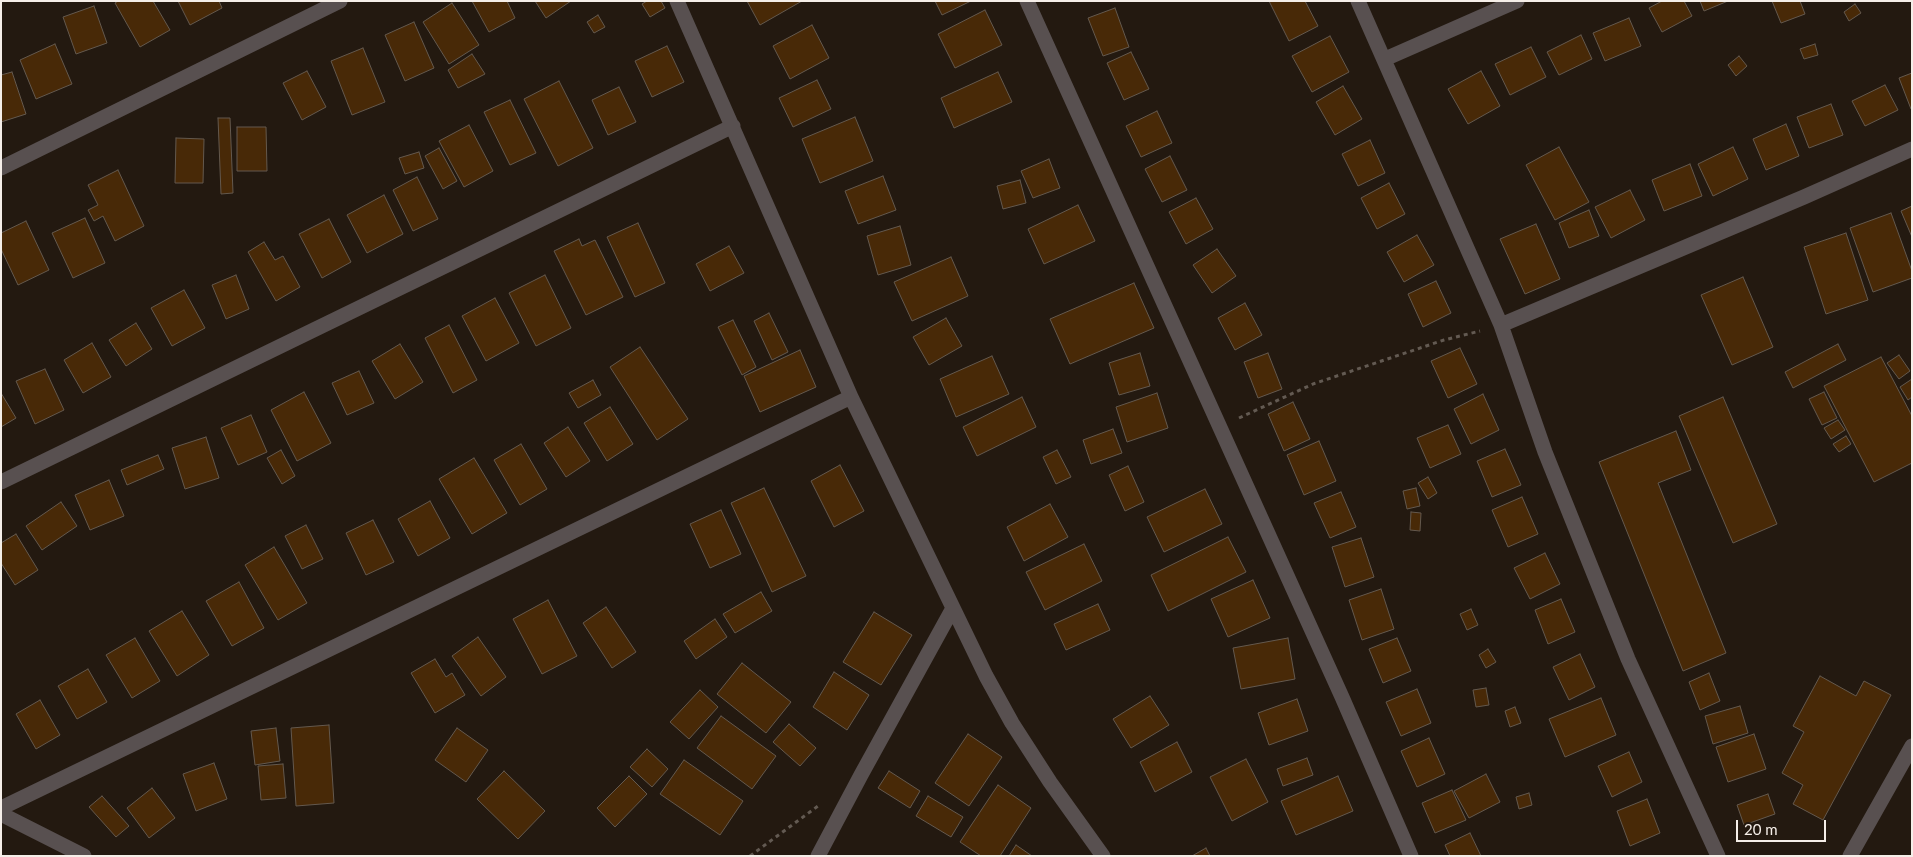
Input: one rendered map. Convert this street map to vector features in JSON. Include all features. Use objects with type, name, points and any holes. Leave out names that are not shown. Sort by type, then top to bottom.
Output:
[{"type":"street","points":[[1,168],[340,1]]},
{"type":"street","points":[[677,1],[851,397],[986,676],[1012,723],[1050,782],[1103,856]]},
{"type":"street","points":[[1027,1],[1221,426],[1411,856]]},
{"type":"street","points":[[1358,1],[1501,325],[1545,452],[1628,659],[1718,856]]},
{"type":"street","points":[[1385,59],[1517,1]]},
{"type":"street","points":[[1,482],[733,126]]},
{"type":"street","points":[[1501,325],[1804,197],[1912,149]]},
{"type":"street","points":[[1,808],[851,397]]},
{"type":"street","points":[[818,856],[860,775],[953,608]]},
{"type":"street","points":[[1850,856],[1912,746]]},
{"type":"street","points":[[1,814],[84,856]]},
{"type":"path","points":[[1221,426],[1313,384],[1444,340],[1501,325]]},
{"type":"path","points":[[750,856],[821,804]]},
{"type":"building","points":[[118,1],[153,1],[170,30],[140,47],[115,3]]},
{"type":"building","points":[[178,1],[219,1],[222,8],[190,25]]},
{"type":"building","points":[[472,1],[507,1],[515,18],[489,32]]},
{"type":"building","points":[[535,1],[571,1],[546,18]]},
{"type":"building","points":[[647,1],[661,1],[665,8],[650,17],[642,4]]},
{"type":"building","points":[[747,1],[802,1],[760,25]]},
{"type":"building","points":[[935,1],[971,1],[942,15]]},
{"type":"building","points":[[1269,1],[1305,1],[1318,26],[1289,41]]},
{"type":"building","points":[[1662,1],[1684,1],[1692,16],[1662,32],[1649,8]]},
{"type":"building","points":[[1700,1],[1728,1],[1704,11]]},
{"type":"building","points":[[1772,1],[1800,1],[1805,14],[1781,23]]},
{"type":"building","points":[[452,3],[479,45],[449,64],[423,22]]},
{"type":"building","points":[[1855,4],[1861,13],[1849,21],[1844,12]]},
{"type":"building","points":[[94,6],[107,43],[76,54],[63,17]]},
{"type":"building","points":[[1115,8],[1129,47],[1103,56],[1088,18]]},
{"type":"building","points":[[985,10],[1002,45],[955,68],[938,34]]},
{"type":"building","points":[[598,15],[605,27],[594,33],[587,22]]},
{"type":"building","points":[[1629,18],[1641,46],[1605,61],[1593,33]]},
{"type":"building","points":[[414,22],[434,68],[405,81],[385,35]]},
{"type":"building","points":[[812,25],[829,58],[790,79],[773,46]]},
{"type":"building","points":[[1581,35],[1592,59],[1559,75],[1547,52]]},
{"type":"building","points":[[1330,36],[1349,72],[1312,92],[1292,56]]},
{"type":"building","points":[[55,44],[72,84],[36,99],[20,60]]},
{"type":"building","points":[[1815,44],[1818,55],[1804,59],[1800,49]]},
{"type":"building","points":[[667,46],[684,82],[652,97],[635,61]]},
{"type":"building","points":[[1531,47],[1546,77],[1510,95],[1495,64]]},
{"type":"building","points":[[363,48],[385,102],[352,115],[331,61]]},
{"type":"building","points":[[1131,52],[1149,89],[1124,100],[1107,63]]},
{"type":"building","points":[[472,54],[485,74],[458,88],[448,70]]},
{"type":"building","points":[[1739,56],[1747,66],[1736,76],[1728,65]]},
{"type":"building","points":[[307,71],[326,107],[302,120],[283,83]]},
{"type":"building","points":[[1481,71],[1500,106],[1468,124],[1448,89]]},
{"type":"building","points":[[12,72],[26,114],[1,122],[1,75]]},
{"type":"building","points":[[998,72],[1012,102],[954,128],[941,98]]},
{"type":"building","points":[[1912,73],[1912,109],[1911,109],[1899,78]]},
{"type":"building","points":[[817,80],[831,109],[793,127],[779,98]]},
{"type":"building","points":[[559,81],[593,148],[558,166],[524,99]]},
{"type":"building","points":[[1885,85],[1898,110],[1865,126],[1852,101]]},
{"type":"building","points":[[1343,86],[1362,119],[1335,135],[1316,102]]},
{"type":"building","points":[[619,87],[636,122],[608,135],[592,100]]},
{"type":"building","points":[[510,100],[536,153],[510,165],[484,112]]},
{"type":"building","points":[[1831,104],[1843,135],[1809,148],[1797,117]]},
{"type":"building","points":[[1157,111],[1172,143],[1141,157],[1126,126]]},
{"type":"building","points":[[855,117],[873,161],[820,183],[802,139]]},
{"type":"building","points":[[218,118],[230,118],[233,193],[221,194]]},
{"type":"building","points":[[1786,124],[1799,156],[1766,170],[1753,139]]},
{"type":"building","points":[[469,125],[493,171],[464,187],[439,141]]},
{"type":"building","points":[[237,127],[266,127],[267,171],[237,171]]},
{"type":"building","points":[[176,138],[204,139],[203,183],[175,183]]},
{"type":"building","points":[[1370,140],[1385,173],[1358,186],[1342,154]]},
{"type":"building","points":[[1559,147],[1589,202],[1555,220],[1526,165]]},
{"type":"building","points":[[1733,147],[1748,179],[1713,196],[1698,164]]},
{"type":"building","points":[[439,148],[457,181],[443,189],[425,156]]},
{"type":"building","points":[[419,152],[424,168],[405,174],[399,158]]},
{"type":"building","points":[[1170,156],[1187,190],[1162,202],[1145,169]]},
{"type":"building","points":[[1049,159],[1060,188],[1033,198],[1021,171]]},
{"type":"building","points":[[1690,164],[1702,196],[1664,211],[1652,180]]},
{"type":"building","points":[[118,170],[144,226],[115,241],[103,216],[94,221],[88,210],[98,205],[88,185]]},
{"type":"building","points":[[883,176],[896,210],[858,224],[845,191]]},
{"type":"building","points":[[417,177],[438,219],[413,231],[393,190]]},
{"type":"building","points":[[1020,180],[1026,203],[1003,209],[997,186]]},
{"type":"building","points":[[1389,183],[1405,214],[1377,229],[1361,198]]},
{"type":"building","points":[[1630,190],[1645,220],[1611,238],[1595,207]]},
{"type":"building","points":[[384,195],[403,234],[367,253],[347,215]]},
{"type":"building","points":[[1196,198],[1213,229],[1186,244],[1169,212]]},
{"type":"building","points":[[1078,205],[1095,241],[1044,264],[1028,229]]},
{"type":"building","points":[[1912,206],[1912,237],[1901,211]]},
{"type":"building","points":[[1589,210],[1599,236],[1569,248],[1559,223]]},
{"type":"building","points":[[1891,213],[1912,271],[1912,278],[1873,292],[1850,228]]},
{"type":"building","points":[[85,218],[105,263],[73,278],[52,233]]},
{"type":"building","points":[[329,219],[351,262],[322,278],[299,234]]},
{"type":"building","points":[[26,221],[49,270],[18,285],[1,249],[1,233]]},
{"type":"building","points":[[638,223],[665,283],[635,297],[607,237]]},
{"type":"building","points":[[1536,224],[1560,279],[1525,294],[1500,239]]},
{"type":"building","points":[[900,226],[911,265],[878,275],[867,236]]},
{"type":"building","points":[[1846,233],[1868,300],[1826,314],[1804,247]]},
{"type":"building","points":[[1417,235],[1434,265],[1404,282],[1387,252]]},
{"type":"building","points":[[579,239],[582,246],[595,240],[623,297],[586,315],[554,251]]},
{"type":"building","points":[[264,242],[275,260],[283,256],[300,287],[276,301],[248,252]]},
{"type":"building","points":[[729,246],[744,273],[710,291],[696,264]]},
{"type":"building","points":[[1217,249],[1236,276],[1212,293],[1193,265]]},
{"type":"building","points":[[951,257],[968,296],[912,321],[894,282]]},
{"type":"building","points":[[236,275],[249,309],[226,319],[212,285]]},
{"type":"building","points":[[545,275],[571,328],[536,346],[509,293]]},
{"type":"building","points":[[1743,277],[1773,347],[1732,365],[1701,295]]},
{"type":"building","points":[[1436,281],[1451,313],[1423,327],[1408,294]]},
{"type":"building","points":[[1134,283],[1154,328],[1070,364],[1050,319]]},
{"type":"building","points":[[184,290],[205,328],[172,346],[151,308]]},
{"type":"building","points":[[495,298],[519,343],[486,361],[462,316]]},
{"type":"building","points":[[1245,303],[1262,335],[1235,350],[1218,318]]},
{"type":"building","points":[[769,313],[788,352],[772,360],[754,321]]},
{"type":"building","points":[[946,318],[962,346],[929,365],[913,337]]},
{"type":"building","points":[[733,320],[756,367],[742,375],[718,327]]},
{"type":"building","points":[[136,323],[152,349],[126,366],[109,340]]},
{"type":"building","points":[[449,325],[477,380],[453,393],[425,338]]},
{"type":"building","points":[[92,343],[111,377],[83,393],[64,360]]},
{"type":"building","points":[[400,344],[423,382],[395,399],[372,361]]},
{"type":"building","points":[[1838,344],[1846,360],[1793,388],[1785,372]]},
{"type":"building","points":[[640,347],[688,419],[657,440],[610,367]]},
{"type":"building","points":[[1460,348],[1477,384],[1448,398],[1431,361]]},
{"type":"building","points":[[800,350],[816,387],[760,412],[744,376]]},
{"type":"building","points":[[1140,353],[1150,386],[1119,395],[1109,363]]},
{"type":"building","points":[[1268,353],[1282,389],[1258,398],[1244,362]]},
{"type":"building","points":[[1899,355],[1910,371],[1899,379],[1887,363]]},
{"type":"building","points":[[992,356],[1009,394],[956,417],[940,379]]},
{"type":"building","points":[[1881,357],[1912,416],[1912,463],[1874,482],[1824,386]]},
{"type":"building","points":[[45,369],[64,410],[35,424],[16,381]]},
{"type":"building","points":[[359,371],[374,403],[347,415],[332,383]]},
{"type":"building","points":[[1912,379],[1912,397],[1908,400],[1900,387]]},
{"type":"building","points":[[593,380],[601,395],[578,408],[569,393]]},
{"type":"building","points":[[304,392],[331,443],[297,461],[271,410]]},
{"type":"building","points":[[1824,392],[1837,418],[1822,425],[1809,399]]},
{"type":"building","points":[[1,393],[16,418],[1,427]]},
{"type":"building","points":[[1157,393],[1168,428],[1127,442],[1116,407]]},
{"type":"building","points":[[1483,394],[1499,430],[1471,444],[1454,409]]},
{"type":"building","points":[[1022,397],[1036,427],[977,456],[963,427]]},
{"type":"building","points":[[1723,397],[1777,524],[1733,543],[1679,416]]},
{"type":"building","points":[[1293,402],[1310,439],[1284,451],[1268,414]]},
{"type":"building","points":[[610,407],[633,444],[607,461],[584,423]]},
{"type":"building","points":[[251,415],[267,452],[238,465],[221,428]]},
{"type":"building","points":[[1838,420],[1845,430],[1831,439],[1824,428]]},
{"type":"building","points":[[1448,425],[1461,454],[1430,468],[1417,438]]},
{"type":"building","points":[[568,427],[590,461],[566,477],[544,443]]},
{"type":"building","points":[[1113,429],[1122,453],[1091,464],[1083,440]]},
{"type":"building","points":[[1676,431],[1691,470],[1658,483],[1726,653],[1683,671],[1599,462]]},
{"type":"building","points":[[1846,436],[1851,444],[1839,452],[1833,444]]},
{"type":"building","points":[[206,437],[219,478],[185,489],[172,448]]},
{"type":"building","points":[[1319,441],[1336,481],[1304,495],[1287,455]]},
{"type":"building","points":[[521,444],[547,489],[520,505],[494,460]]},
{"type":"building","points":[[1505,449],[1521,485],[1492,497],[1477,461]]},
{"type":"building","points":[[281,450],[295,476],[282,484],[267,458]]},
{"type":"building","points":[[1057,450],[1071,477],[1056,484],[1043,457]]},
{"type":"building","points":[[158,455],[164,469],[127,485],[121,470]]},
{"type":"building","points":[[474,458],[507,513],[472,534],[439,479]]},
{"type":"building","points":[[840,465],[864,511],[834,527],[811,481]]},
{"type":"building","points":[[1128,466],[1144,502],[1125,511],[1109,475]]},
{"type":"building","points":[[1428,477],[1437,493],[1428,499],[1418,483]]},
{"type":"building","points":[[109,480],[124,516],[90,530],[75,495]]},
{"type":"building","points":[[764,488],[806,576],[772,592],[731,503]]},
{"type":"building","points":[[1416,488],[1420,506],[1407,509],[1403,491]]},
{"type":"building","points":[[1205,489],[1222,524],[1164,552],[1147,517]]},
{"type":"building","points":[[1341,492],[1356,527],[1330,538],[1314,503]]},
{"type":"building","points":[[1522,497],[1538,534],[1508,547],[1492,510]]},
{"type":"building","points":[[430,501],[450,538],[418,556],[398,519]]},
{"type":"building","points":[[61,502],[77,526],[42,550],[26,526]]},
{"type":"building","points":[[1050,504],[1068,537],[1024,561],[1007,527]]},
{"type":"building","points":[[721,510],[741,554],[710,568],[690,524]]},
{"type":"building","points":[[1411,512],[1421,513],[1420,531],[1410,530]]},
{"type":"building","points":[[373,520],[394,562],[366,575],[346,533]]},
{"type":"building","points":[[306,525],[323,559],[302,569],[285,536]]},
{"type":"building","points":[[16,534],[38,570],[15,585],[1,563],[1,543]]},
{"type":"building","points":[[1228,537],[1246,572],[1168,611],[1151,575]]},
{"type":"building","points":[[1361,538],[1374,577],[1345,587],[1332,547]]},
{"type":"building","points":[[1084,544],[1102,581],[1045,610],[1026,572]]},
{"type":"building","points":[[274,547],[307,603],[278,620],[245,565]]},
{"type":"building","points":[[1545,553],[1560,584],[1530,599],[1514,568]]},
{"type":"building","points":[[1253,580],[1270,618],[1228,637],[1211,599]]},
{"type":"building","points":[[239,582],[264,628],[232,646],[206,601]]},
{"type":"building","points":[[1381,589],[1394,629],[1362,640],[1349,600]]},
{"type":"building","points":[[761,592],[772,611],[735,633],[723,614]]},
{"type":"building","points":[[1561,599],[1575,632],[1548,644],[1535,610]]},
{"type":"building","points":[[548,600],[577,656],[542,674],[513,619]]},
{"type":"building","points":[[1098,604],[1110,630],[1066,650],[1054,624]]},
{"type":"building","points":[[606,607],[636,652],[612,668],[583,623]]},
{"type":"building","points":[[1471,609],[1478,625],[1467,630],[1460,614]]},
{"type":"building","points":[[182,611],[209,655],[177,676],[149,631]]},
{"type":"building","points":[[874,612],[912,635],[881,685],[843,662]]},
{"type":"building","points":[[715,619],[727,637],[696,659],[684,641]]},
{"type":"building","points":[[478,637],[506,677],[481,696],[452,656]]},
{"type":"building","points":[[135,638],[160,681],[132,698],[106,655]]},
{"type":"building","points":[[1288,638],[1295,679],[1241,689],[1233,648]]},
{"type":"building","points":[[1397,638],[1411,671],[1383,683],[1369,649]]},
{"type":"building","points":[[1488,649],[1496,662],[1486,668],[1479,655]]},
{"type":"building","points":[[1580,654],[1595,687],[1569,700],[1553,667]]},
{"type":"building","points":[[435,659],[446,677],[452,673],[465,695],[435,713],[411,673]]},
{"type":"building","points":[[742,663],[791,702],[766,733],[717,694]]},
{"type":"building","points":[[88,669],[107,702],[77,719],[58,686]]},
{"type":"building","points":[[834,672],[869,695],[847,730],[813,707]]},
{"type":"building","points":[[1709,673],[1720,701],[1700,710],[1689,682]]},
{"type":"building","points":[[1820,676],[1856,696],[1864,681],[1891,695],[1823,820],[1793,804],[1803,785],[1782,773],[1804,732],[1793,726]]},
{"type":"building","points":[[1486,688],[1489,705],[1476,707],[1473,690]]},
{"type":"building","points":[[1417,689],[1431,723],[1401,736],[1386,702]]},
{"type":"building","points":[[700,690],[718,707],[689,739],[670,722]]},
{"type":"building","points":[[1150,696],[1169,725],[1131,748],[1113,719]]},
{"type":"building","points":[[1601,698],[1616,735],[1565,757],[1549,719]]},
{"type":"building","points":[[1297,699],[1308,731],[1269,745],[1258,713]]},
{"type":"building","points":[[40,700],[60,735],[36,749],[16,714]]},
{"type":"building","points":[[1740,706],[1748,733],[1713,744],[1705,716]]},
{"type":"building","points":[[1515,707],[1521,723],[1510,727],[1505,711]]},
{"type":"building","points":[[721,716],[776,756],[752,789],[697,748]]},
{"type":"building","points":[[789,724],[816,748],[800,766],[773,742]]},
{"type":"building","points":[[329,725],[334,803],[296,806],[291,728]]},
{"type":"building","points":[[276,728],[280,761],[255,765],[251,731]]},
{"type":"building","points":[[457,728],[488,750],[466,782],[435,760]]},
{"type":"building","points":[[968,734],[1002,757],[969,806],[935,783]]},
{"type":"building","points":[[1754,734],[1766,769],[1728,782],[1716,747]]},
{"type":"building","points":[[1429,738],[1445,774],[1417,787],[1401,751]]},
{"type":"building","points":[[1177,742],[1192,772],[1155,792],[1140,762]]},
{"type":"building","points":[[647,749],[668,769],[652,787],[630,767]]},
{"type":"building","points":[[1629,752],[1642,782],[1612,797],[1598,766]]},
{"type":"building","points":[[1307,758],[1313,775],[1283,786],[1277,769]]},
{"type":"building","points":[[1246,759],[1268,802],[1232,821],[1210,777]]},
{"type":"building","points":[[684,760],[743,801],[720,835],[660,794]]},
{"type":"building","points":[[214,763],[227,799],[196,811],[183,774]]},
{"type":"building","points":[[283,764],[286,798],[261,800],[258,766]]},
{"type":"building","points":[[504,771],[545,811],[518,839],[477,799]]},
{"type":"building","points":[[889,771],[920,791],[910,808],[878,788]]},
{"type":"building","points":[[1486,774],[1500,802],[1469,818],[1454,791]]},
{"type":"building","points":[[629,776],[647,794],[615,827],[597,808]]},
{"type":"building","points":[[1338,776],[1353,811],[1296,835],[1281,801]]},
{"type":"building","points":[[998,785],[1031,808],[1000,856],[981,856],[960,842]]},
{"type":"building","points":[[152,788],[175,818],[149,838],[127,808]]},
{"type":"building","points":[[1452,790],[1466,820],[1435,833],[1422,803]]},
{"type":"building","points":[[1529,793],[1532,805],[1519,809],[1516,797]]},
{"type":"building","points":[[1768,794],[1775,814],[1744,825],[1737,805]]},
{"type":"building","points":[[102,796],[129,826],[116,837],[89,807]]},
{"type":"building","points":[[928,796],[963,817],[951,837],[916,816]]},
{"type":"building","points":[[1647,799],[1660,833],[1630,846],[1617,811]]},
{"type":"building","points":[[1470,833],[1481,856],[1450,856],[1445,845]]},
{"type":"building","points":[[1016,845],[1032,856],[1009,856]]},
{"type":"building","points":[[1206,848],[1210,856],[1192,856]]}]
